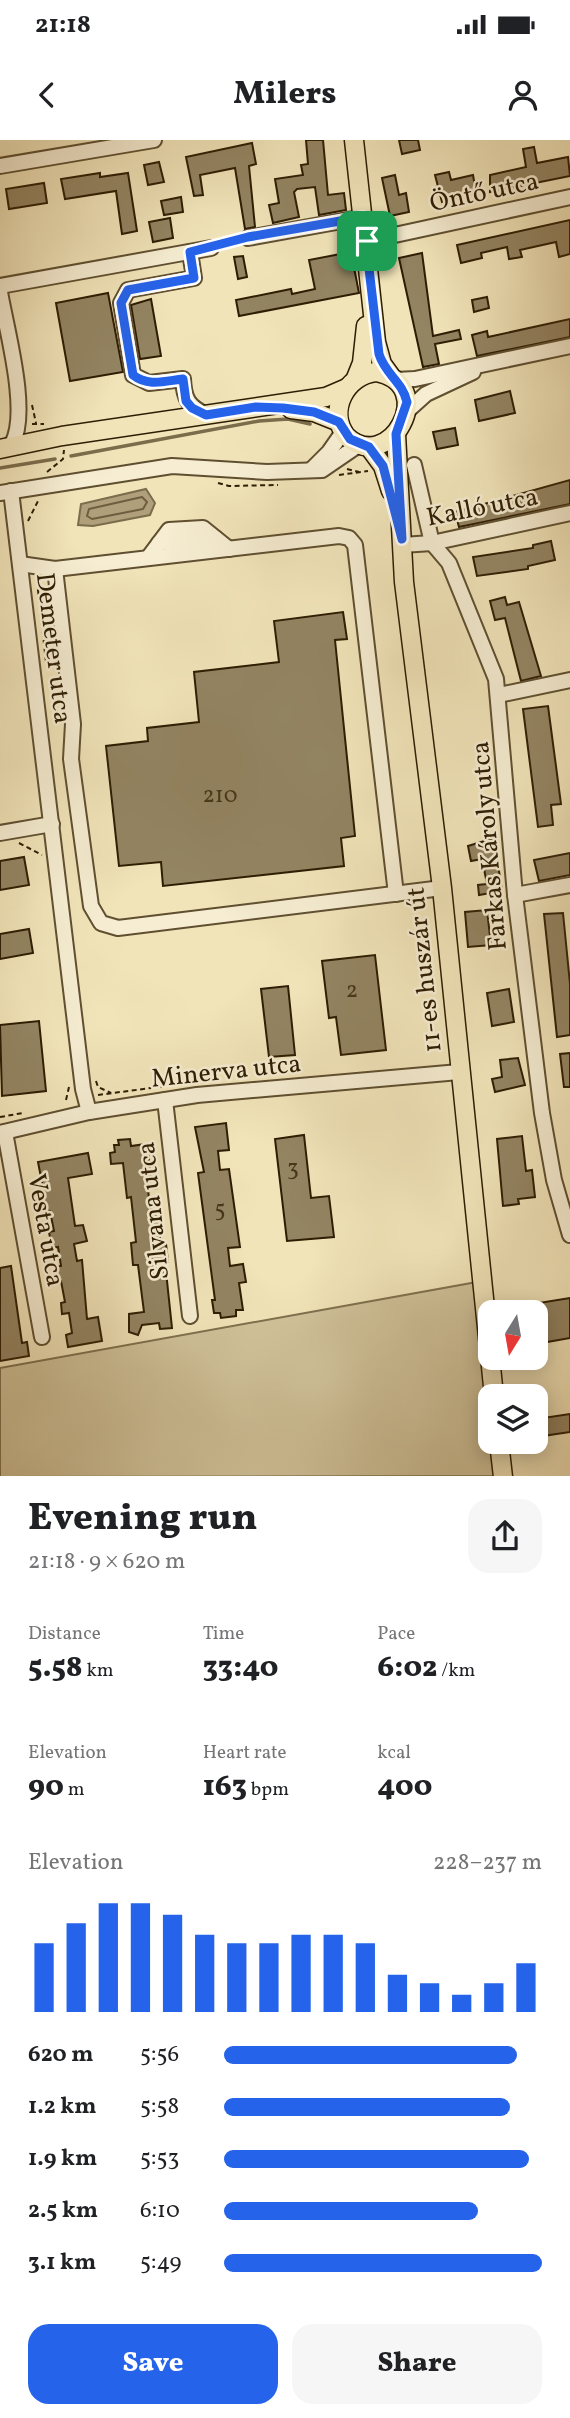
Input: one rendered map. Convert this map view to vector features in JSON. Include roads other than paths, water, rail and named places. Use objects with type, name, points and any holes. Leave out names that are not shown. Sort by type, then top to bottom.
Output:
[{"type":"main road","points":[[354,140],[376,342],[382,363],[404,391],[406,412],[396,434],[402,542]]},
{"type":"main road","points":[[341,427],[338,406],[352,383],[366,341],[367,247]]},
{"type":"main road","points":[[1,452],[150,429],[160,424],[206,415],[326,397],[376,372],[393,378]]},
{"type":"main road","points":[[256,407],[314,412],[341,427],[364,446],[386,472],[402,542]]},
{"type":"main road","points":[[364,446],[383,444],[396,434]]},
{"type":"main road","name":"11-es huszár út","points":[[402,542],[404,582],[442,888],[493,1384]]},
{"type":"main road","points":[[500,1454],[503,1476]]},
{"type":"street","points":[[0,166],[154,140]]},
{"type":"street","name":"Öntő utca","points":[[367,247],[570,197]]},
{"type":"street","points":[[248,237],[363,217]]},
{"type":"street","points":[[0,286],[211,248]]},
{"type":"street","points":[[190,252],[194,278],[128,290],[121,303],[133,375],[149,383],[183,379],[186,401],[192,408],[206,415]]},
{"type":"street","points":[[0,292],[18,396],[31,434],[39,439],[57,443]]},
{"type":"street","points":[[393,378],[415,379],[570,346]]},
{"type":"street","points":[[406,412],[426,394],[504,360]]},
{"type":"street","points":[[1,452],[12,444],[17,434],[18,396]]},
{"type":"street","points":[[311,470],[329,452],[341,427]]},
{"type":"street","points":[[8,495],[41,485],[172,466],[267,472],[322,470],[364,446]]},
{"type":"street","name":"Farkas Károly utca","points":[[414,465],[432,543],[449,563],[491,661],[499,695],[515,895],[546,1141],[570,1235]]},
{"type":"street","name":"Demeter utca","points":[[8,495],[20,564],[83,1088],[89,1112]]},
{"type":"street","name":"Kalló utca","points":[[402,542],[432,543],[570,513]]},
{"type":"street","points":[[20,564],[55,569],[340,536],[349,538],[355,545],[396,894]]},
{"type":"street","points":[[148,558],[159,543],[215,538],[229,549]]},
{"type":"street","points":[[55,569],[73,724],[71,759],[90,906],[101,923],[118,928],[442,888]]},
{"type":"street","points":[[499,695],[570,680]]},
{"type":"street","points":[[5,839],[52,824]]},
{"type":"street","points":[[515,895],[570,885]]},
{"type":"street","name":"Minerva utca","points":[[2,1132],[89,1112],[164,1100],[459,1072]]},
{"type":"street","name":"Silvana utca","points":[[164,1100],[190,1316]]},
{"type":"street","name":"Vesta utca","points":[[2,1132],[42,1337]]},
{"type":"water","points":[[146,489],[155,503],[150,515],[93,526],[78,525],[81,504]]},
{"type":"waterway","points":[[71,456],[259,421],[288,419],[310,424]]},
{"type":"waterway","points":[[0,468],[55,459]]}]
